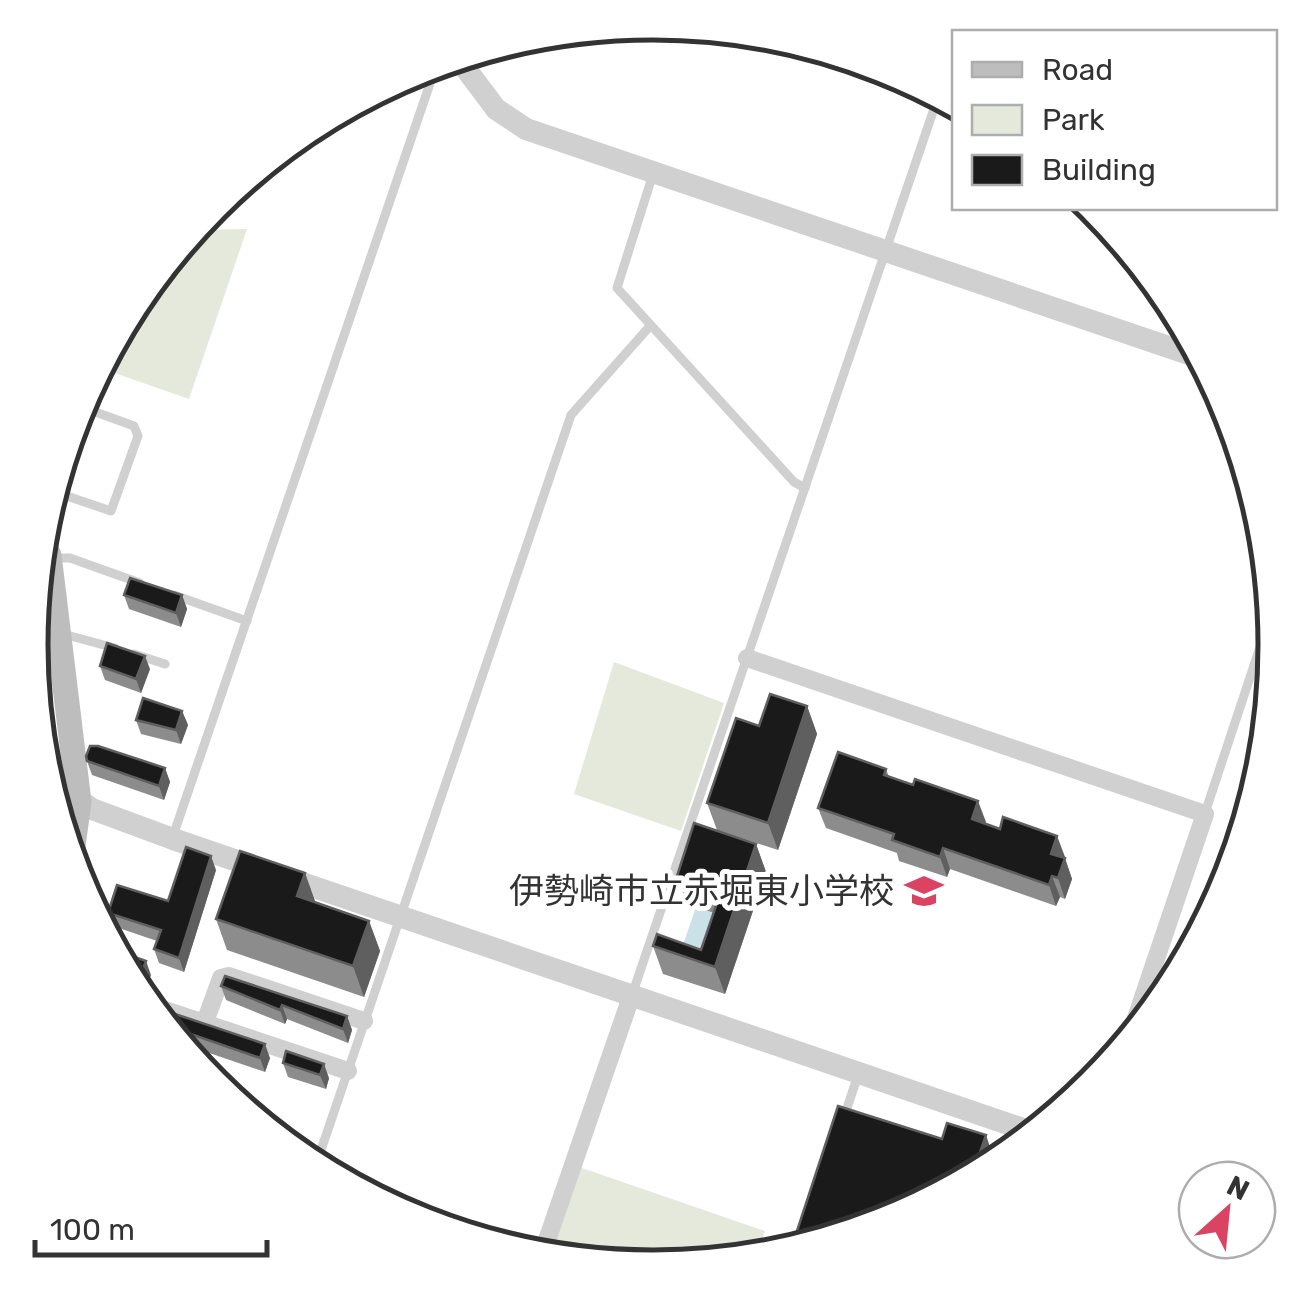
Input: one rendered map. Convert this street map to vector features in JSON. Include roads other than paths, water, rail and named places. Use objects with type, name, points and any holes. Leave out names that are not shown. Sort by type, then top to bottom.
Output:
[{"type":"main road","points":[[52,584],[69,794]]},
{"type":"street","points":[[466,70],[487,99],[513,124],[1182,352]]},
{"type":"street","points":[[746,658],[1205,814],[1142,1002]]},
{"type":"street","points":[[69,794],[172,839],[1019,1127]]},
{"type":"street","points":[[206,1022],[224,976],[364,1021]]},
{"type":"street","points":[[547,1240],[632,994]]},
{"type":"street","points":[[173,1011],[348,1071]]},
{"type":"lane","points":[[172,839],[430,83]]},
{"type":"lane","points":[[632,994],[934,109]]},
{"type":"lane","points":[[653,174],[616,283],[650,326],[794,482],[805,488]]},
{"type":"lane","points":[[321,1150],[572,415],[650,326]]},
{"type":"lane","points":[[67,496],[111,511],[138,436],[134,426],[95,412]]},
{"type":"lane","points":[[55,557],[70,558],[247,621]]},
{"type":"lane","points":[[58,635],[75,635],[165,664]]},
{"type":"lane","points":[[1205,814],[1258,654]]},
{"type":"lane","points":[[840,1128],[859,1072]]},
{"type":"water","points":[[696,907],[731,919],[711,977],[676,965]]},
{"type":"place","name":"伊勢崎市立赤堀東小学校","points":[[924,891]]}]
